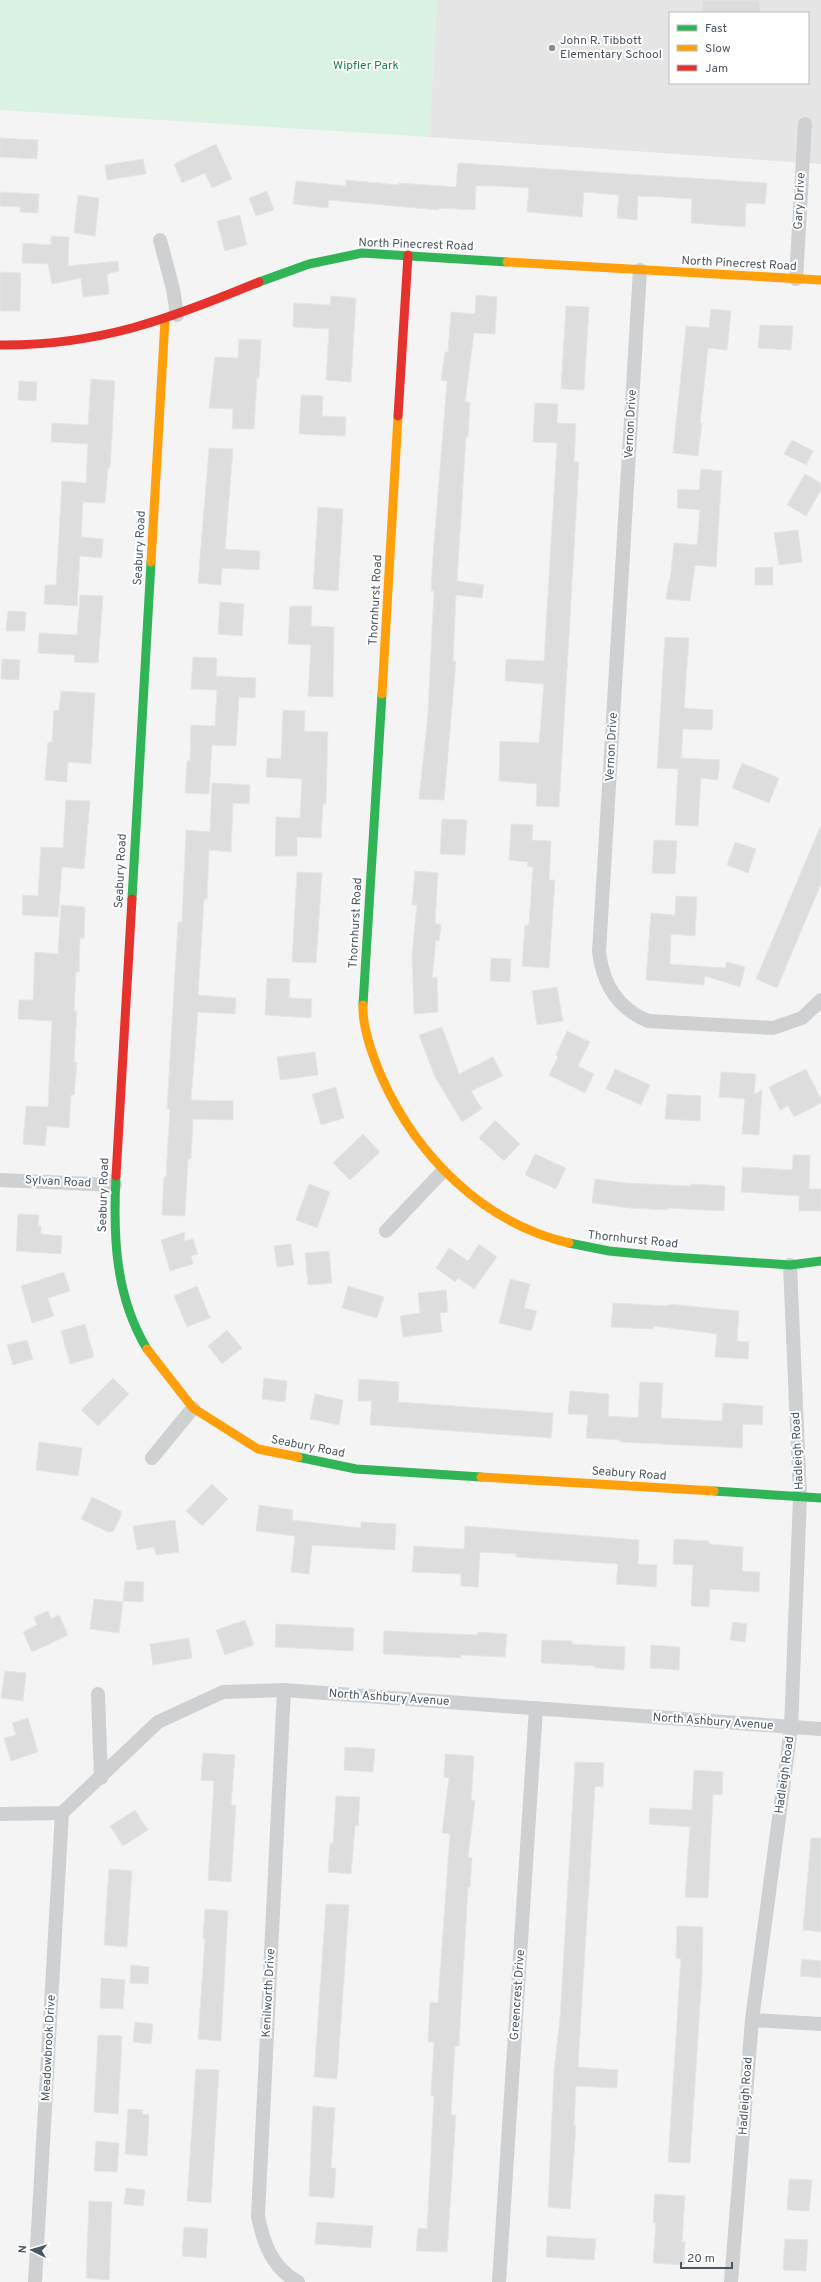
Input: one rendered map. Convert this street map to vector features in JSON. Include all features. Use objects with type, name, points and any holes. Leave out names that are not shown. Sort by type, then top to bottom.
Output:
[{"type":"street","name":"Gary Drive","points":[[796,279],[804,124]]},
{"type":"street","points":[[160,240],[173,289],[171,317]]},
{"type":"street","name":"North Pinecrest Road","points":[[0,345],[48,344],[86,340],[112,335],[171,317],[308,262],[362,253],[821,280]]},
{"type":"street","name":"Thornhurst Road","points":[[408,255],[363,1011],[375,1062],[385,1085],[409,1128],[442,1172],[486,1207],[512,1222],[549,1237],[575,1245],[630,1254],[790,1265],[821,1261]]},
{"type":"street","name":"Vernon Drive","points":[[640,270],[599,952],[601,966],[614,997],[635,1015],[648,1021],[772,1028],[802,1018],[821,1000]]},
{"type":"street","name":"Seabury Road","points":[[171,317],[115,1185],[116,1258],[125,1300],[141,1340],[153,1360],[193,1408],[258,1449],[356,1469],[821,1498]]},
{"type":"street","points":[[386,1231],[442,1172]]},
{"type":"street","name":"Sylvan Road","points":[[0,1180],[115,1185]]},
{"type":"street","name":"Hadleigh Road","points":[[731,2282],[752,2020],[791,1728],[800,1497],[790,1265]]},
{"type":"street","points":[[152,1458],[193,1408]]},
{"type":"street","name":"North Ashbury Avenue","points":[[62,1813],[101,1778],[158,1722],[222,1692],[284,1690],[821,1729]]},
{"type":"street","name":"Kenilworth Drive","points":[[284,1690],[258,2216],[262,2239],[278,2267],[298,2282]]},
{"type":"street","points":[[98,1694],[101,1778]]},
{"type":"street","name":"Greencrest Drive","points":[[500,2282],[536,1708]]},
{"type":"street","points":[[0,1814],[62,1813]]},
{"type":"street","name":"Meadowbrook Drive","points":[[35,2282],[62,1813]]},
{"type":"street","points":[[752,2020],[821,2024]]},
{"type":"shaded area","name":"John R. Tibbott Elementary School","points":[[437,0],[821,0],[821,164],[429,137]]},
{"type":"green space","name":"Wipfler Park","points":[[0,0],[437,0],[429,137],[0,110]]},
{"type":"building","points":[[703,0],[760,0],[760,12],[702,12]]},
{"type":"building","points":[[0,138],[38,140],[37,159],[0,157]]},
{"type":"building","points":[[216,144],[232,179],[212,188],[205,173],[182,183],[174,164]]},
{"type":"building","points":[[143,159],[146,174],[107,180],[105,165]]},
{"type":"building","points":[[458,163],[767,183],[765,204],[746,203],[745,227],[691,223],[692,199],[638,196],[637,220],[617,218],[619,195],[584,192],[582,217],[527,212],[529,188],[495,186],[476,186],[475,210],[439,208],[439,210],[329,200],[328,208],[293,204],[296,181],[346,186],[346,180],[399,185],[399,183],[456,187]]},
{"type":"building","points":[[267,191],[274,210],[256,216],[249,198]]},
{"type":"building","points":[[0,192],[39,194],[38,213],[20,212],[20,207],[0,206]]},
{"type":"building","points":[[78,195],[99,198],[95,236],[74,233]]},
{"type":"building","points":[[240,215],[247,245],[225,251],[217,221]]},
{"type":"building","points":[[51,236],[69,237],[68,266],[118,261],[119,271],[107,274],[109,294],[83,297],[81,278],[52,284],[48,264],[22,263],[23,243],[51,245]]},
{"type":"building","points":[[0,272],[21,273],[20,311],[0,311]]},
{"type":"building","points":[[476,295],[497,297],[495,334],[474,333],[465,402],[470,402],[468,437],[466,437],[457,581],[484,585],[482,598],[456,595],[453,661],[456,661],[444,800],[419,799],[428,713],[434,591],[431,591],[433,556],[447,381],[441,380],[445,352],[448,352],[451,312],[475,314]]},
{"type":"building","points":[[331,296],[356,298],[351,382],[326,380],[329,329],[293,327],[294,303],[330,305]]},
{"type":"building","points":[[566,306],[589,307],[584,390],[561,389]]},
{"type":"building","points":[[711,309],[731,311],[727,350],[708,348],[698,456],[673,453],[686,326],[709,328]]},
{"type":"building","points":[[760,325],[793,326],[791,350],[758,348]]},
{"type":"building","points":[[239,339],[261,340],[254,429],[232,429],[233,409],[209,408],[215,357],[238,358]]},
{"type":"building","points":[[91,379],[115,381],[110,468],[108,468],[105,503],[83,502],[81,537],[103,539],[102,558],[80,556],[77,606],[44,604],[45,585],[56,585],[62,481],[86,483],[88,444],[51,442],[52,423],[88,425]]},
{"type":"building","points":[[19,381],[37,382],[36,401],[18,400]]},
{"type":"building","points":[[301,395],[323,396],[322,416],[346,417],[345,436],[299,434]]},
{"type":"building","points":[[535,403],[558,404],[557,423],[576,424],[574,462],[579,462],[559,807],[536,806],[537,784],[499,781],[500,741],[539,743],[544,684],[505,681],[506,659],[544,661],[557,443],[533,442]]},
{"type":"building","points":[[792,440],[813,451],[806,465],[784,454]]},
{"type":"building","points":[[209,448],[233,449],[225,549],[260,551],[259,570],[222,568],[221,585],[198,583]]},
{"type":"building","points":[[701,469],[722,471],[716,567],[695,565],[690,601],[666,599],[669,580],[670,581],[674,543],[697,545],[700,510],[677,508],[678,489],[699,490]]},
{"type":"building","points":[[805,474],[821,483],[821,490],[806,516],[787,505]]},
{"type":"building","points":[[318,507],[343,509],[338,591],[313,589]]},
{"type":"building","points":[[798,530],[802,562],[779,565],[774,533]]},
{"type":"building","points":[[773,567],[773,585],[755,585],[755,568]]},
{"type":"building","points":[[80,595],[103,596],[98,663],[74,662],[75,655],[38,653],[39,633],[77,635]]},
{"type":"building","points":[[220,602],[244,604],[242,636],[218,634]]},
{"type":"building","points":[[290,606],[312,606],[311,626],[334,627],[333,697],[308,696],[311,645],[288,644]]},
{"type":"building","points":[[8,611],[26,612],[25,631],[6,631]]},
{"type":"building","points":[[665,637],[689,638],[684,708],[713,710],[712,730],[683,729],[681,758],[720,760],[718,780],[701,778],[698,826],[675,825],[678,769],[657,768]]},
{"type":"building","points":[[193,657],[217,658],[216,676],[256,678],[255,698],[239,697],[236,746],[212,745],[209,794],[185,793],[187,761],[190,761],[191,725],[215,726],[217,690],[191,689]]},
{"type":"building","points":[[2,659],[20,660],[19,680],[1,679]]},
{"type":"building","points":[[61,691],[95,693],[91,764],[68,762],[67,782],[45,780],[48,742],[52,742],[54,710],[59,711]]},
{"type":"building","points":[[283,710],[305,711],[304,731],[328,732],[326,804],[323,804],[321,838],[297,837],[297,856],[275,856],[276,817],[300,818],[302,779],[266,777],[267,758],[281,759]]},
{"type":"building","points":[[742,763],[779,778],[769,803],[732,788]]},
{"type":"building","points":[[212,783],[250,785],[249,804],[233,803],[231,852],[209,850],[207,899],[204,899],[198,995],[236,998],[235,1014],[198,1012],[191,1100],[233,1101],[233,1120],[193,1119],[191,1159],[188,1159],[185,1216],[162,1215],[170,1109],[167,1109],[178,922],[182,922],[186,830],[210,832]]},
{"type":"building","points":[[66,800],[90,801],[84,869],[62,867],[58,917],[22,915],[23,895],[38,896],[41,847],[63,848]]},
{"type":"building","points":[[442,819],[467,820],[465,855],[440,854]]},
{"type":"building","points":[[511,824],[533,825],[532,840],[551,841],[549,880],[555,880],[549,968],[522,966],[525,925],[529,925],[533,867],[527,867],[528,862],[509,860]]},
{"type":"building","points":[[821,825],[821,884],[777,988],[756,979]]},
{"type":"building","points":[[654,840],[677,841],[675,874],[652,873]]},
{"type":"building","points":[[735,842],[756,849],[748,873],[727,865]]},
{"type":"building","points":[[415,871],[438,873],[435,924],[441,924],[439,941],[436,940],[432,978],[437,977],[438,1012],[414,1014],[412,955],[417,905],[412,905]]},
{"type":"building","points":[[297,872],[322,873],[316,963],[292,962]]},
{"type":"building","points":[[676,896],[697,897],[695,936],[671,934],[670,964],[725,968],[727,962],[745,967],[740,987],[705,976],[704,985],[646,980],[651,913],[675,915]]},
{"type":"building","points":[[61,905],[85,907],[84,939],[80,938],[79,972],[76,972],[74,1011],[77,1011],[74,1062],[77,1062],[74,1095],[71,1095],[69,1128],[47,1126],[45,1146],[23,1144],[26,1106],[48,1107],[52,1021],[18,1019],[19,1000],[33,1000],[35,952],[58,954]]},
{"type":"building","points":[[491,958],[511,959],[510,982],[490,981]]},
{"type":"building","points":[[267,978],[290,979],[289,998],[312,999],[311,1018],[265,1015]]},
{"type":"building","points":[[557,987],[563,1021],[537,1025],[532,991]]},
{"type":"building","points":[[442,1027],[459,1074],[493,1057],[503,1076],[471,1091],[482,1109],[462,1122],[435,1077],[419,1035]]},
{"type":"building","points":[[567,1031],[590,1042],[578,1066],[594,1074],[585,1093],[549,1075],[558,1057],[556,1055]]},
{"type":"building","points":[[315,1052],[318,1075],[280,1080],[277,1057]]},
{"type":"building","points":[[615,1069],[650,1085],[641,1105],[606,1089]]},
{"type":"building","points":[[806,1069],[821,1099],[821,1103],[794,1117],[788,1106],[780,1110],[769,1087]]},
{"type":"building","points":[[721,1072],[756,1074],[754,1094],[762,1090],[759,1135],[742,1134],[745,1099],[719,1097]]},
{"type":"building","points":[[336,1087],[344,1118],[321,1125],[312,1094]]},
{"type":"building","points":[[667,1094],[701,1096],[700,1121],[665,1119]]},
{"type":"building","points":[[495,1120],[520,1144],[504,1161],[479,1138]]},
{"type":"building","points":[[363,1134],[380,1152],[350,1180],[333,1163]]},
{"type":"building","points":[[535,1154],[566,1168],[556,1189],[525,1175]]},
{"type":"building","points":[[793,1155],[810,1155],[809,1189],[821,1189],[821,1211],[799,1211],[799,1196],[741,1192],[743,1167],[792,1170]]},
{"type":"building","points":[[595,1179],[625,1183],[725,1186],[724,1211],[668,1208],[668,1210],[630,1208],[592,1203]]},
{"type":"building","points":[[309,1184],[330,1192],[317,1228],[296,1220]]},
{"type":"building","points":[[18,1214],[39,1215],[38,1226],[41,1226],[41,1234],[62,1236],[61,1254],[16,1251]]},
{"type":"building","points":[[185,1232],[184,1241],[193,1239],[198,1254],[191,1256],[193,1264],[170,1271],[161,1240]]},
{"type":"building","points":[[291,1244],[294,1265],[277,1267],[274,1246]]},
{"type":"building","points":[[479,1244],[497,1257],[474,1289],[458,1278],[455,1282],[436,1268],[449,1248],[468,1261]]},
{"type":"building","points":[[329,1251],[332,1283],[308,1285],[305,1253]]},
{"type":"building","points":[[64,1272],[70,1291],[48,1298],[54,1316],[32,1323],[21,1286]]},
{"type":"building","points":[[510,1279],[530,1284],[524,1308],[537,1311],[531,1331],[499,1323]]},
{"type":"building","points":[[197,1286],[210,1318],[187,1327],[174,1296]]},
{"type":"building","points":[[348,1286],[384,1297],[377,1318],[342,1308]]},
{"type":"building","points":[[446,1290],[448,1312],[440,1313],[442,1332],[403,1337],[400,1316],[420,1313],[418,1293]]},
{"type":"building","points":[[613,1303],[668,1306],[669,1304],[739,1311],[737,1341],[749,1342],[748,1359],[715,1357],[717,1334],[654,1326],[653,1329],[611,1327]]},
{"type":"building","points":[[85,1324],[94,1357],[70,1364],[61,1331]]},
{"type":"building","points":[[227,1330],[242,1348],[222,1364],[208,1346]]},
{"type":"building","points":[[27,1340],[33,1359],[13,1365],[7,1345]]},
{"type":"building","points":[[113,1378],[129,1394],[98,1426],[81,1410]]},
{"type":"building","points":[[264,1378],[287,1381],[285,1402],[262,1399]]},
{"type":"building","points":[[359,1379],[399,1382],[398,1402],[553,1413],[551,1438],[370,1425],[372,1401],[358,1401]]},
{"type":"building","points":[[640,1382],[663,1383],[661,1418],[722,1421],[723,1403],[763,1406],[762,1425],[743,1424],[742,1448],[620,1442],[620,1440],[586,1438],[588,1415],[568,1414],[570,1391],[609,1394],[608,1416],[638,1418]]},
{"type":"building","points":[[315,1394],[343,1400],[339,1425],[310,1419]]},
{"type":"building","points":[[39,1442],[82,1448],[78,1476],[36,1470]]},
{"type":"building","points":[[212,1484],[228,1499],[202,1526],[186,1511]]},
{"type":"building","points":[[92,1497],[121,1511],[121,1516],[113,1532],[108,1532],[81,1519]]},
{"type":"building","points":[[259,1505],[293,1510],[292,1520],[361,1528],[361,1522],[396,1524],[395,1550],[312,1545],[309,1574],[291,1572],[295,1536],[256,1531]]},
{"type":"building","points":[[175,1520],[179,1552],[156,1555],[154,1547],[137,1550],[133,1526]]},
{"type":"building","points":[[465,1526],[639,1540],[638,1564],[657,1565],[656,1587],[616,1584],[618,1564],[516,1557],[516,1554],[480,1552],[478,1587],[461,1586],[461,1574],[412,1572],[414,1546],[464,1549]]},
{"type":"building","points":[[674,1539],[709,1541],[709,1544],[743,1547],[742,1571],[760,1572],[759,1592],[710,1589],[709,1607],[691,1606],[693,1565],[673,1564]]},
{"type":"building","points":[[125,1581],[144,1582],[143,1602],[123,1601]]},
{"type":"building","points":[[94,1599],[123,1602],[119,1633],[90,1629]]},
{"type":"building","points":[[48,1611],[51,1619],[59,1615],[68,1635],[32,1652],[23,1632],[37,1625],[34,1617]]},
{"type":"building","points":[[245,1620],[254,1645],[225,1655],[216,1630]]},
{"type":"building","points":[[733,1622],[747,1624],[745,1642],[730,1640]]},
{"type":"building","points":[[276,1624],[354,1628],[353,1651],[275,1647]]},
{"type":"building","points":[[384,1631],[477,1635],[478,1632],[507,1634],[505,1657],[461,1655],[461,1658],[383,1654]]},
{"type":"building","points":[[189,1638],[192,1658],[153,1665],[150,1644]]},
{"type":"building","points":[[542,1640],[572,1641],[572,1644],[625,1647],[624,1670],[595,1668],[595,1666],[541,1663]]},
{"type":"building","points":[[651,1645],[680,1647],[679,1670],[650,1668]]},
{"type":"building","points":[[5,1671],[26,1673],[23,1701],[1,1698]]},
{"type":"building","points":[[28,1718],[38,1752],[11,1761],[4,1738],[16,1735],[12,1723]]},
{"type":"building","points":[[345,1747],[375,1749],[373,1772],[344,1770]]},
{"type":"building","points":[[203,1753],[235,1755],[231,1805],[236,1805],[231,1882],[208,1880],[214,1781],[201,1780]]},
{"type":"building","points":[[445,1754],[474,1756],[471,1800],[475,1801],[468,1857],[472,1858],[470,1887],[468,1887],[459,2046],[455,2046],[451,2115],[456,2115],[447,2252],[416,2251],[418,2228],[427,2229],[434,2096],[431,2096],[434,2042],[428,2042],[430,2002],[438,2003],[450,1834],[442,1833],[449,1778],[444,1777]]},
{"type":"building","points":[[575,1762],[604,1763],[603,1787],[595,1786],[578,2067],[618,2070],[617,2088],[576,2086],[574,2125],[576,2126],[570,2209],[548,2207],[554,2070],[560,2019]]},
{"type":"building","points":[[694,1770],[723,1772],[722,1795],[713,1794],[708,1898],[685,1897],[690,1827],[649,1824],[650,1808],[692,1810]]},
{"type":"building","points":[[336,1796],[360,1797],[358,1826],[355,1826],[351,1874],[328,1872],[330,1843],[333,1843]]},
{"type":"building","points":[[135,1810],[148,1830],[123,1846],[110,1826]]},
{"type":"building","points":[[811,1838],[821,1838],[821,1932],[803,1930]]},
{"type":"building","points":[[109,1869],[132,1871],[127,1947],[104,1945]]},
{"type":"building","points":[[326,1904],[349,1905],[337,2079],[314,2077]]},
{"type":"building","points":[[205,1909],[228,1911],[221,2041],[198,2039],[205,1939],[203,1939]]},
{"type":"building","points":[[677,1926],[703,1927],[702,1974],[690,2163],[668,2162],[681,1959],[676,1958]]},
{"type":"building","points":[[802,1959],[821,1961],[821,1978],[800,1976]]},
{"type":"building","points":[[131,1965],[149,1967],[148,1984],[130,1983]]},
{"type":"building","points":[[101,1978],[125,1980],[123,2009],[100,2008]]},
{"type":"building","points":[[135,2022],[153,2024],[151,2044],[133,2042]]},
{"type":"building","points":[[98,2035],[122,2036],[118,2114],[94,2112]]},
{"type":"building","points":[[196,2069],[219,2070],[211,2203],[187,2201]]},
{"type":"building","points":[[313,2106],[335,2108],[331,2168],[336,2168],[334,2198],[309,2196]]},
{"type":"building","points":[[128,2109],[143,2110],[142,2114],[149,2115],[147,2156],[125,2154]]},
{"type":"building","points":[[96,2141],[119,2143],[117,2172],[94,2171]]},
{"type":"building","points":[[789,2179],[812,2180],[809,2211],[787,2210]]},
{"type":"building","points":[[126,2188],[145,2190],[143,2206],[124,2204]]},
{"type":"building","points":[[655,2194],[685,2196],[682,2242],[685,2242],[684,2265],[653,2263],[656,2223],[653,2223]]},
{"type":"building","points":[[89,2201],[112,2202],[109,2280],[86,2278]]},
{"type":"building","points":[[317,2222],[373,2226],[371,2248],[315,2244]]},
{"type":"building","points":[[184,2227],[208,2229],[206,2258],[182,2256]]},
{"type":"building","points":[[547,2236],[596,2239],[594,2260],[546,2257]]},
{"type":"building","points":[[785,2239],[808,2240],[806,2271],[783,2270]]},
{"type":"traffic: fast","points":[[259,282],[309,264],[362,253],[507,262]]},
{"type":"traffic: fast","points":[[132,899],[151,562]]},
{"type":"traffic: fast","points":[[363,1005],[382,694]]},
{"type":"traffic: fast","points":[[116,1176],[115,1221],[118,1265],[128,1308],[136,1329],[147,1349]]},
{"type":"traffic: fast","points":[[569,1243],[609,1251],[672,1257],[790,1265],[821,1261]]},
{"type":"traffic: fast","points":[[298,1457],[356,1469],[481,1477]]},
{"type":"traffic: fast","points":[[714,1491],[821,1498]]},
{"type":"traffic: slow","points":[[507,262],[821,280]]},
{"type":"traffic: slow","points":[[151,562],[165,320]]},
{"type":"traffic: slow","points":[[382,694],[398,416]]},
{"type":"traffic: slow","points":[[363,1005],[366,1033],[382,1078],[397,1107],[414,1134],[434,1159],[456,1182],[481,1203],[508,1220],[538,1233],[569,1243]]},
{"type":"traffic: slow","points":[[147,1349],[193,1408],[258,1449],[298,1457]]},
{"type":"traffic: slow","points":[[481,1477],[714,1491]]},
{"type":"traffic: jam","points":[[398,416],[408,255]]},
{"type":"traffic: jam","points":[[0,345],[69,341],[133,328],[195,308],[259,282]]},
{"type":"traffic: jam","points":[[116,1176],[132,899]]},
{"type":"place","name":"John R. Tibbott Elementary School","points":[[552,48]]}]
